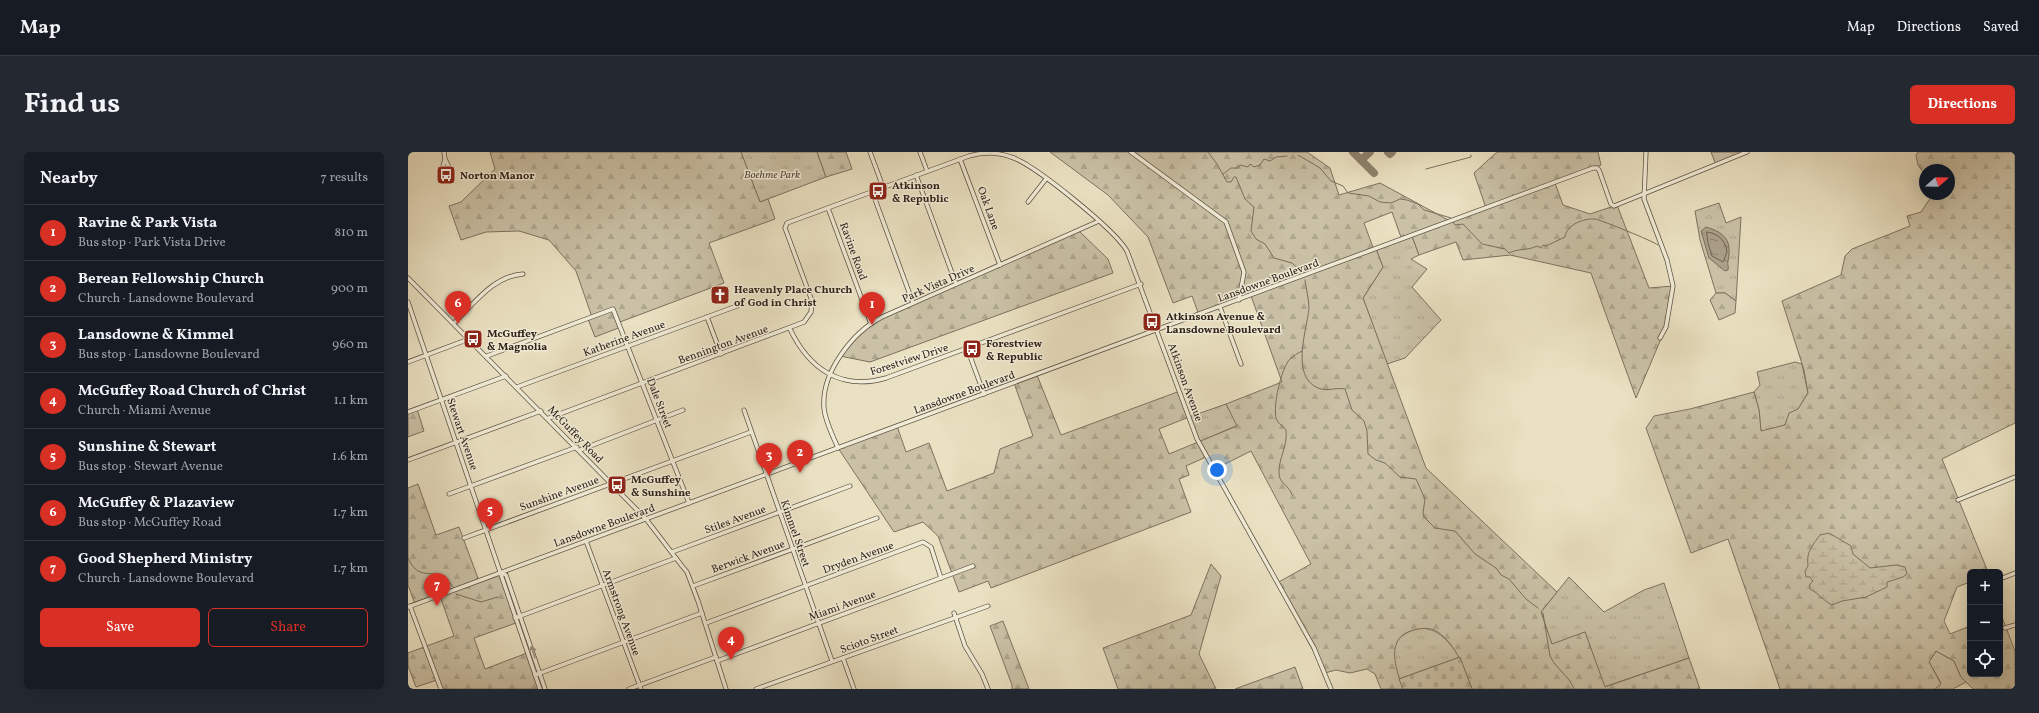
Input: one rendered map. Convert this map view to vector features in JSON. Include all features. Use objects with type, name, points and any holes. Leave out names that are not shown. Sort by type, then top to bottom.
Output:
[{"type":"street","points":[[444,152],[445,159]]},
{"type":"street","points":[[870,152],[883,187]]},
{"type":"street","points":[[920,152],[927,171]]},
{"type":"street","points":[[1131,152],[1226,222],[1244,272],[1238,300]]},
{"type":"street","points":[[1646,152],[1644,200],[1671,272],[1673,286],[1666,327],[1660,338]]},
{"type":"street","points":[[1645,194],[1747,152]]},
{"type":"street","name":"Atkinson Avenue","points":[[786,224],[960,158],[982,153],[1003,155],[1023,162],[1099,221],[1124,245],[1141,284],[1202,450],[1314,648],[1331,689]]},
{"type":"street","name":"Oak Lane","points":[[960,158],[1000,265]]},
{"type":"street","name":"Lansdowne Boulevard","points":[[409,607],[1596,168],[1599,170],[1611,204],[1616,205],[1645,194]]},
{"type":"street","points":[[916,175],[956,284]]},
{"type":"street","points":[[1028,202],[1046,179]]},
{"type":"street","points":[[872,191],[913,303]]},
{"type":"street","name":"Ravine Road","points":[[828,208],[871,324]]},
{"type":"street","name":"Park Vista Drive","points":[[838,448],[824,408],[825,390],[831,375],[848,344],[871,324],[913,303],[1099,221]]},
{"type":"street","name":"Bennington Avenue","points":[[549,418],[790,329],[806,321],[811,312],[811,297],[786,228],[786,224]]},
{"type":"street","points":[[454,324],[493,285],[506,278],[523,274]]},
{"type":"street","name":"McGuffey Road","points":[[408,278],[549,418],[646,519],[672,552],[687,572],[693,586],[726,689]]},
{"type":"street","name":"Forestview Drive","points":[[790,329],[797,343],[807,357],[820,369],[831,375],[851,381],[879,380],[1141,284]]},
{"type":"street","name":"Stewart Avenue","points":[[408,302],[540,689]]},
{"type":"street","name":"Katherine Avenue","points":[[517,387],[737,306]]},
{"type":"street","points":[[1220,307],[1241,364]]},
{"type":"street","name":"Dale Street","points":[[487,356],[613,309],[629,346],[688,504]]},
{"type":"street","points":[[707,317],[721,354]]},
{"type":"street","points":[[408,362],[469,338]]},
{"type":"street","points":[[967,348],[984,394]]},
{"type":"street","points":[[408,412],[506,376]]},
{"type":"street","points":[[449,494],[657,421],[683,410]]},
{"type":"street","name":"Kimmel Street","points":[[744,410],[832,662]]},
{"type":"street","points":[[408,460],[542,411]]},
{"type":"street","name":"Sunshine Avenue","points":[[464,538],[751,432]]},
{"type":"street","points":[[1958,500],[2015,477]]},
{"type":"street","name":"Stiles Avenue","points":[[672,552],[850,486]]},
{"type":"street","name":"Berwick Avenue","points":[[693,586],[877,518]]},
{"type":"street","name":"Armstrong Avenue","points":[[586,541],[640,687]]},
{"type":"street","name":"Dryden Avenue","points":[[706,623],[923,542],[927,543],[932,549],[941,578]]},
{"type":"street","points":[[515,618],[676,558]]},
{"type":"street","name":"Miami Avenue","points":[[629,689],[640,687],[819,623],[973,566]]},
{"type":"street","name":"Stewart Avenue","points":[[501,573],[506,575],[546,689]]},
{"type":"street","points":[[2003,578],[2015,573]]},
{"type":"street","name":"Scioto Street","points":[[756,689],[843,658],[954,615],[988,606]]},
{"type":"street","points":[[409,607],[441,689]]},
{"type":"street","points":[[535,675],[702,613]]},
{"type":"street","points":[[954,615],[965,646],[982,674],[988,689]]},
{"type":"street","points":[[2005,628],[2015,625]]},
{"type":"street","points":[[843,658],[854,689]]},
{"type":"green space","points":[[490,152],[741,152],[760,202],[768,199],[775,219],[709,243],[724,283],[620,322],[621,327],[595,337],[588,319],[592,317],[576,271],[549,240],[519,231],[486,232],[461,240],[449,206],[461,202],[495,169]]},
{"type":"green space","name":"Boehme Park","points":[[741,152],[817,152],[826,177],[760,202]]},
{"type":"green space","points":[[817,152],[846,152],[852,169],[826,177]]},
{"type":"green space","points":[[1050,152],[1307,152],[1330,168],[1339,195],[1380,183],[1450,221],[1486,208],[1474,173],[1497,152],[1598,152],[1601,165],[1555,183],[1563,205],[1590,214],[1617,205],[1649,288],[1673,286],[1666,327],[1636,398],[1591,273],[1510,255],[1463,260],[1456,242],[1419,255],[1412,236],[1402,240],[1392,212],[1364,223],[1374,250],[1376,249],[1383,267],[1363,298],[1426,468],[1557,592],[1541,612],[1552,644],[1585,632],[1605,687],[1689,658],[1700,689],[1472,689],[1459,658],[1450,644],[1438,632],[1426,628],[1414,630],[1405,634],[1399,639],[1395,646],[1395,663],[1403,689],[1381,689],[1375,674],[1367,669],[1350,673],[1336,670],[1325,673],[1277,583],[1311,564],[1251,451],[1213,470],[1206,457],[1186,466],[1189,475],[1179,479],[1191,512],[991,588],[988,581],[959,592],[938,536],[923,522],[894,532],[838,448],[897,426],[906,452],[929,443],[947,491],[994,473],[1000,449],[1033,436],[1014,383],[1037,375],[1061,435],[1180,391],[1189,417],[1159,429],[1169,454],[1237,426],[1226,404],[1282,382],[1251,296],[1199,315],[1192,296],[1173,303],[1148,237],[1108,195]]},
{"type":"green space","points":[[1711,152],[1747,152],[1716,165]]},
{"type":"green space","points":[[1918,152],[2015,152],[2015,423],[1942,459],[1987,569],[1967,569],[1967,583],[1957,587],[1944,621],[1950,634],[1967,627],[1967,677],[2003,677],[2003,620],[2015,651],[2015,689],[1973,689],[1961,677],[1954,661],[1936,651],[1929,662],[1941,684],[1935,689],[1780,689],[1728,539],[1691,553],[1646,428],[1654,416],[1690,409],[1754,392],[1759,410],[1761,431],[1785,425],[1789,413],[1798,409],[1808,393],[1804,370],[1782,301],[1841,275],[1845,256],[1852,249],[1910,226],[1907,216],[1921,212],[1929,200],[1955,200],[1955,164],[1919,164],[1919,166],[1916,155]]},
{"type":"green space","points":[[1719,203],[1726,223],[1741,217],[1736,301],[1725,293],[1716,293],[1700,240],[1695,211]]},
{"type":"green space","points":[[1078,230],[1108,259],[1113,273],[870,362],[840,356],[844,350],[875,321]]},
{"type":"green space","points":[[1412,236],[1419,255],[1411,259],[1427,269],[1412,287],[1441,320],[1405,358],[1387,364],[1363,298],[1383,267],[1376,249]]},
{"type":"green space","points":[[1716,293],[1725,293],[1736,301],[1735,313],[1719,320],[1710,300]]},
{"type":"green space","points":[[1795,362],[1802,364],[1808,393],[1798,409],[1789,414],[1785,425],[1761,432],[1759,410],[1754,392],[1760,385],[1757,372]]},
{"type":"green space","points":[[1226,404],[1238,425],[1199,442],[1189,417]]},
{"type":"green space","points":[[417,409],[424,431],[408,437],[408,412]]},
{"type":"green space","points":[[418,484],[436,535],[459,527],[479,581],[499,573],[516,623],[474,638],[485,669],[527,653],[540,689],[441,689],[437,680],[416,687],[408,666],[408,653],[454,636],[440,596],[415,604],[408,585],[408,488]]},
{"type":"green space","points":[[1829,533],[1851,546],[1853,554],[1870,568],[1896,565],[1905,567],[1907,574],[1903,577],[1887,582],[1887,587],[1866,597],[1842,601],[1832,605],[1810,589],[1810,584],[1813,581],[1810,577],[1806,577],[1805,571],[1808,566],[1808,557],[1812,546],[1820,535]]},
{"type":"green space","points":[[1211,564],[1221,576],[1199,654],[1216,689],[1118,689],[1103,648],[1191,615]]},
{"type":"green space","points":[[1569,577],[1604,612],[1644,590],[1664,583],[1689,658],[1604,687],[1585,632],[1552,645],[1541,612]]},
{"type":"green space","points":[[1003,621],[1029,689],[1012,689],[1012,685],[990,626]]},
{"type":"green space","points":[[1420,628],[1439,634],[1448,641],[1460,657],[1399,679],[1394,661],[1395,647],[1403,635]]},
{"type":"green space","points":[[1936,651],[1954,661],[1961,677],[1966,682],[1953,689],[1935,689],[1941,683],[1929,662]]},
{"type":"green space","points":[[1460,657],[1472,689],[1403,689],[1399,679]]},
{"type":"green space","points":[[1295,667],[1303,689],[1235,689]]},
{"type":"water","points":[[1706,227],[1723,235],[1726,239],[1729,248],[1728,270],[1725,271],[1709,258],[1701,231]]},
{"type":"waterway","points":[[1208,152],[1227,182],[1231,182],[1234,177],[1236,177],[1245,199],[1254,207],[1251,231],[1256,239],[1265,244],[1274,258],[1292,263],[1302,272]]},
{"type":"waterway","points":[[1298,155],[1320,168],[1331,181],[1343,186],[1348,193],[1369,196],[1380,202],[1391,203],[1400,199],[1407,200],[1418,204],[1424,210],[1451,218]]},
{"type":"waterway","points":[[1426,169],[1471,157],[1471,155]]},
{"type":"waterway","points":[[1223,174],[1231,168],[1238,168],[1240,165],[1248,167],[1250,164],[1254,167],[1260,165],[1264,159],[1270,161],[1276,157],[1287,156]]},
{"type":"waterway","points":[[1453,222],[1455,225],[1463,224],[1482,244],[1505,249],[1509,253],[1516,250],[1537,246],[1541,248],[1543,245],[1546,246],[1565,237],[1569,229],[1576,223],[1591,219],[1599,220],[1647,239],[1658,245]]},
{"type":"waterway","points":[[1305,280],[1309,308],[1302,352],[1302,363],[1304,374],[1309,382],[1322,389],[1345,389],[1352,410],[1364,421],[1367,431],[1368,454],[1376,460],[1385,463],[1400,477],[1416,479],[1425,499],[1423,513],[1424,517],[1435,528],[1455,531],[1475,554],[1496,568],[1501,575],[1509,579],[1526,599],[1538,608]]},
{"type":"waterway","points":[[1292,495],[1279,477],[1279,468],[1286,442],[1286,430],[1277,420],[1275,412],[1283,371],[1289,360],[1302,351]]},
{"type":"waterway","points":[[408,558],[413,567],[418,571],[441,576],[447,579],[453,587]]},
{"type":"waterway","points":[[456,594],[481,602],[498,597]]},
{"type":"waterway","points":[[1543,613],[1550,656],[1554,663],[1570,681],[1574,689]]},
{"type":"taxiway","points":[[1353,152],[1361,160],[1370,152]]},
{"type":"taxiway","points":[[1388,152],[1390,154],[1392,152]]},
{"type":"taxiway","points":[[1361,160],[1374,173]]},
{"type":"place","name":"Norton Manor","points":[[446,175]]},
{"type":"place","name":"Atkinson & Republic","points":[[878,191]]},
{"type":"place","name":"Heavenly Place Church of God in Christ","points":[[720,295]]},
{"type":"place","name":"Atkinson Avenue & Lansdowne Boulevard","points":[[1152,322]]},
{"type":"place","name":"McGuffey & Plazaview","points":[[458,324]]},
{"type":"place","name":"Ravine & Park Vista","points":[[872,325]]},
{"type":"place","name":"McGuffey & Magnolia","points":[[473,339]]},
{"type":"place","name":"Forestview & Republic","points":[[972,349]]},
{"type":"place","name":"Berean Fellowship Church","points":[[800,473]]},
{"type":"place","name":"Lansdowne & Kimmel","points":[[769,476]]},
{"type":"place","name":"McGuffey & Sunshine","points":[[617,485]]},
{"type":"place","name":"Sunshine & Stewart","points":[[490,531]]},
{"type":"place","name":"Good Shepherd Ministry","points":[[437,606]]},
{"type":"place","name":"McGuffey Road Church of Christ","points":[[731,660]]}]
